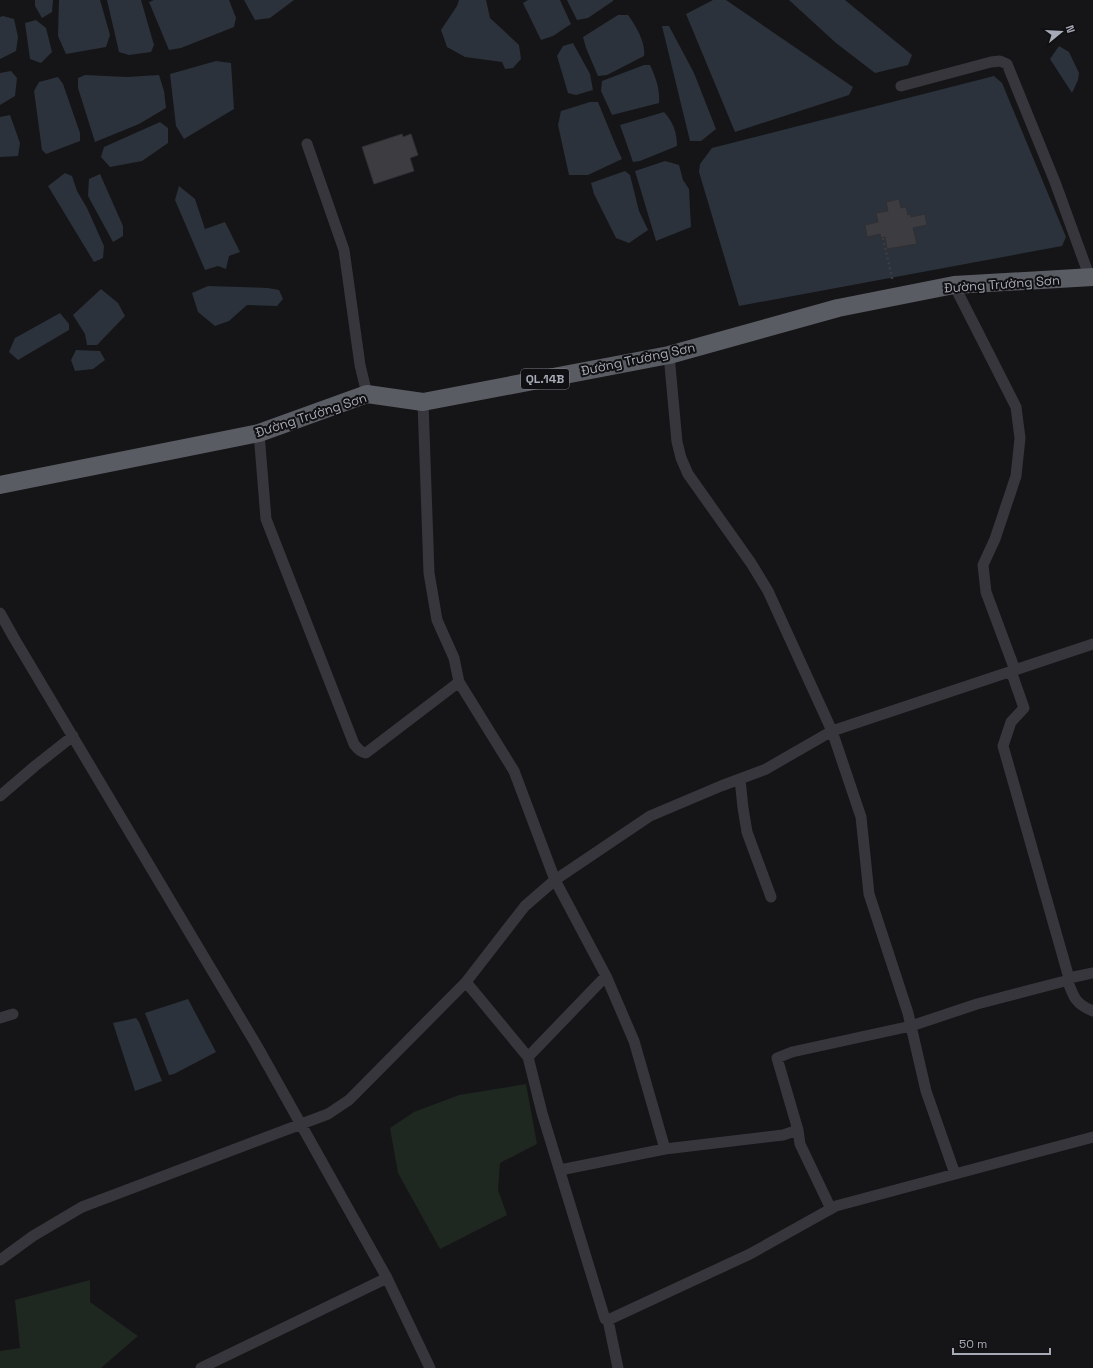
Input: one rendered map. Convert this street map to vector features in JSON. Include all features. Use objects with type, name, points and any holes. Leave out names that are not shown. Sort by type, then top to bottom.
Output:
[{"type":"highway","name":"Đường Trường Sơn","points":[[0,485],[259,433],[367,394],[423,402],[669,354],[838,308],[895,296],[954,285],[1091,277]]},
{"type":"street","points":[[901,86],[991,62],[1000,61],[1007,64],[1091,277]]},
{"type":"street","points":[[307,144],[344,250],[360,365],[367,394]]},
{"type":"street","points":[[954,285],[1016,407],[1020,438],[1016,476],[995,538],[983,565],[986,592],[1024,708],[1011,722],[1003,746],[1074,998],[1081,1005],[1093,1011]]},
{"type":"street","points":[[669,354],[677,442],[681,458],[688,474],[751,563],[768,591],[832,731],[861,817],[869,894],[908,1013],[926,1091],[955,1174]]},
{"type":"street","points":[[423,402],[429,573],[437,620],[454,658],[459,682],[514,771],[555,880],[606,976],[634,1041],[665,1149]]},
{"type":"street","points":[[259,433],[266,519],[354,744],[358,750],[366,753],[459,682]]},
{"type":"street","points":[[0,613],[253,1039],[387,1278],[430,1368]]},
{"type":"street","points":[[0,1260],[33,1236],[82,1207],[301,1125],[328,1114],[349,1100],[466,982],[525,906],[555,880],[650,816],[740,778],[766,769],[832,731],[1093,644]]},
{"type":"street","points":[[0,796],[73,736]]},
{"type":"street","points":[[740,778],[742,808],[747,832],[771,896]]},
{"type":"street","points":[[831,1209],[800,1144],[798,1130],[777,1058],[792,1052],[911,1026],[977,1004],[1093,973]]},
{"type":"street","points":[[528,1057],[606,976]]},
{"type":"street","points":[[466,982],[528,1057],[542,1112],[605,1320],[608,1320],[618,1368]]},
{"type":"street","points":[[0,1018],[13,1014]]},
{"type":"street","points":[[560,1170],[665,1149],[784,1135],[798,1130]]},
{"type":"street","points":[[608,1320],[750,1254],[836,1206],[1093,1137]]},
{"type":"street","points":[[201,1368],[387,1278]]},
{"type":"path","points":[[883,238],[895,296]]},
{"type":"shaded area","points":[[35,0],[53,0],[52,12],[42,18],[35,6]]},
{"type":"shaded area","points":[[59,0],[100,0],[110,35],[106,47],[66,54],[58,36]]},
{"type":"shaded area","points":[[107,0],[141,0],[154,45],[151,52],[129,55],[119,52]]},
{"type":"shaded area","points":[[154,0],[229,0],[236,18],[234,27],[181,48],[169,50],[149,2]]},
{"type":"shaded area","points":[[244,0],[294,0],[270,18],[255,20]]},
{"type":"shaded area","points":[[459,0],[486,0],[490,18],[519,45],[521,59],[513,68],[505,69],[502,62],[465,57],[447,47],[441,30],[457,6]]},
{"type":"shaded area","points":[[528,0],[560,0],[571,24],[553,36],[541,40],[523,3]]},
{"type":"shaded area","points":[[567,0],[613,1],[588,18],[577,20]]},
{"type":"shaded area","points":[[713,0],[726,0],[853,87],[849,95],[735,132],[686,14]]},
{"type":"shaded area","points":[[789,0],[845,0],[912,55],[908,65],[875,73],[836,43]]},
{"type":"shaded area","points":[[618,15],[628,15],[634,24],[642,40],[644,56],[607,75],[598,76],[583,37]]},
{"type":"shaded area","points":[[3,16],[14,19],[18,37],[16,51],[0,59],[0,17]]},
{"type":"shaded area","points":[[36,20],[46,28],[52,52],[41,63],[30,59],[25,23]]},
{"type":"shaded area","points":[[662,26],[669,26],[694,73],[716,129],[701,141],[690,141]]},
{"type":"shaded area","points":[[573,43],[590,74],[593,90],[576,95],[568,93],[557,56],[563,46]]},
{"type":"shaded area","points":[[1059,46],[1069,52],[1079,73],[1078,80],[1072,93],[1050,59]]},
{"type":"shaded area","points":[[216,61],[231,63],[234,109],[184,139],[176,126],[170,74]]},
{"type":"shaded area","points":[[644,65],[650,65],[654,74],[658,88],[659,103],[612,115],[601,91],[602,81]]},
{"type":"shaded area","points":[[11,71],[17,78],[15,96],[0,105],[0,73]]},
{"type":"shaded area","points":[[85,75],[127,77],[159,75],[164,91],[166,108],[139,124],[95,142],[78,88],[78,78]]},
{"type":"shaded area","points":[[994,76],[1002,83],[1066,237],[1062,246],[739,306],[699,172],[700,164],[712,148]]},
{"type":"shaded area","points":[[58,77],[63,84],[80,133],[80,141],[46,154],[42,150],[34,91],[39,82]]},
{"type":"shaded area","points":[[590,102],[598,102],[622,159],[588,175],[569,175],[558,125],[561,111]]},
{"type":"shaded area","points":[[664,112],[674,128],[677,146],[640,161],[633,162],[620,125]]},
{"type":"shaded area","points":[[10,115],[20,143],[18,156],[0,157],[0,117]]},
{"type":"shaded area","points":[[160,122],[168,128],[168,143],[142,161],[110,167],[101,157],[104,147]]},
{"type":"shaded area","points":[[665,161],[679,165],[683,180],[689,189],[691,227],[656,241],[635,171]]},
{"type":"shaded area","points":[[625,171],[630,175],[639,211],[648,230],[629,243],[616,238],[594,194],[591,183]]},
{"type":"shaded area","points":[[65,173],[72,176],[77,191],[87,208],[104,246],[103,258],[94,262],[48,186]]},
{"type":"shaded area","points":[[100,174],[123,226],[123,236],[113,242],[88,196],[89,179]]},
{"type":"shaded area","points":[[179,186],[195,199],[205,229],[225,222],[240,252],[229,256],[226,269],[218,266],[205,270],[175,200]]},
{"type":"shaded area","points":[[208,286],[268,288],[279,290],[283,299],[277,306],[247,305],[229,321],[215,326],[198,312],[192,293]]},
{"type":"shaded area","points":[[101,289],[118,303],[125,316],[97,345],[87,345],[85,334],[73,315]]},
{"type":"shaded area","points":[[60,313],[69,324],[69,330],[18,360],[9,352],[15,338]]},
{"type":"shaded area","points":[[76,350],[100,351],[105,360],[93,369],[75,371],[71,360]]},
{"type":"shaded area","points":[[188,999],[216,1052],[174,1074],[169,1075],[145,1013]]},
{"type":"shaded area","points":[[136,1018],[139,1022],[162,1081],[135,1091],[113,1023]]},
{"type":"shaded area","points":[[526,1084],[537,1144],[500,1163],[498,1190],[507,1215],[440,1249],[398,1173],[390,1128],[414,1112],[459,1095]]},
{"type":"shaded area","points":[[90,1280],[90,1302],[138,1336],[101,1368],[0,1368],[0,1351],[20,1348],[15,1300]]},
{"type":"building","points":[[402,134],[403,137],[411,134],[418,155],[410,158],[414,171],[374,184],[362,147]]},
{"type":"building","points":[[899,199],[901,208],[906,207],[908,215],[910,214],[911,217],[925,214],[927,225],[913,228],[917,244],[887,249],[885,237],[881,238],[880,234],[867,237],[865,225],[878,222],[876,213],[888,211],[886,202]]}]
